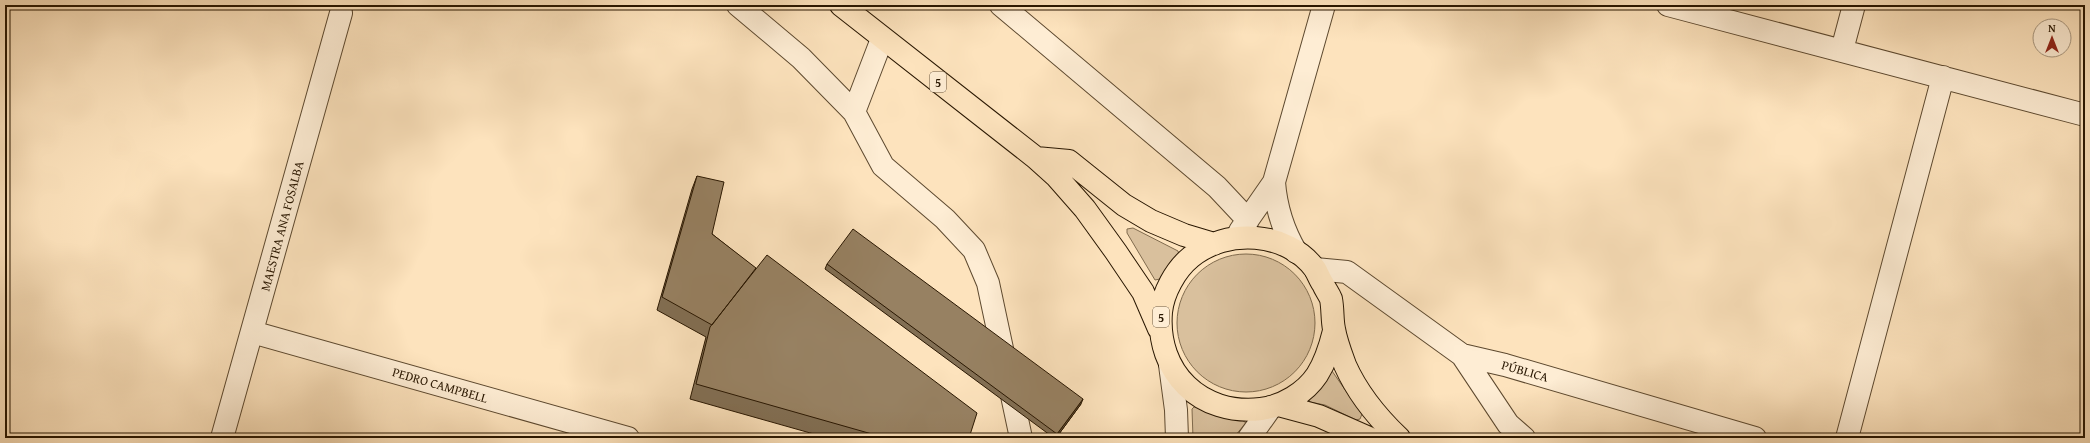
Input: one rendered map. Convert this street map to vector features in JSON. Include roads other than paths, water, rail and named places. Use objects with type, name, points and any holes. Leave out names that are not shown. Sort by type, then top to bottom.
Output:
[{"type":"highway","name":"5","points":[[841,5],[882,39],[1036,158],[1056,176],[1085,209],[1143,292],[1160,330],[1170,365],[1188,388],[1213,404],[1242,411],[1275,406],[1299,394],[1316,376],[1328,355],[1334,331]]},
{"type":"highway","points":[[1036,158],[1069,161],[1124,205],[1151,221],[1184,235],[1214,244]]},
{"type":"highway","name":"5","points":[[1160,330],[1162,303],[1173,278],[1190,257],[1214,244],[1235,238],[1263,239],[1277,242],[1296,252],[1315,269],[1330,298],[1334,331],[1346,366],[1362,395],[1399,438]]},
{"type":"highway","name":"5","points":[[1275,406],[1319,416],[1369,438]]},
{"type":"street","points":[[738,5],[801,58],[854,112],[883,166],[945,219],[974,250],[988,283],[1021,438]]},
{"type":"street","points":[[1001,5],[1217,187],[1248,220]]},
{"type":"street","points":[[1235,238],[1274,182],[1324,5]]},
{"type":"street","points":[[1668,5],[2085,115]]},
{"type":"street","points":[[1842,50],[1854,5]]},
{"type":"street","name":"MAESTRA ANA FOSALBA","points":[[222,438],[341,13]]},
{"type":"street","points":[[854,112],[882,39]]},
{"type":"street","points":[[1847,438],[1943,77]]},
{"type":"street","points":[[1274,182],[1276,204],[1285,233],[1296,252]]},
{"type":"street","name":"PÚBLICA","points":[[1315,269],[1347,272],[1462,355],[1505,365],[1755,438]]},
{"type":"street","name":"PEDRO CAMPBELL","points":[[252,332],[628,438]]},
{"type":"street","points":[[1462,355],[1508,424],[1524,438]]},
{"type":"street","points":[[1170,365],[1176,410],[1177,438]]},
{"type":"street","points":[[1249,438],[1275,406]]}]
